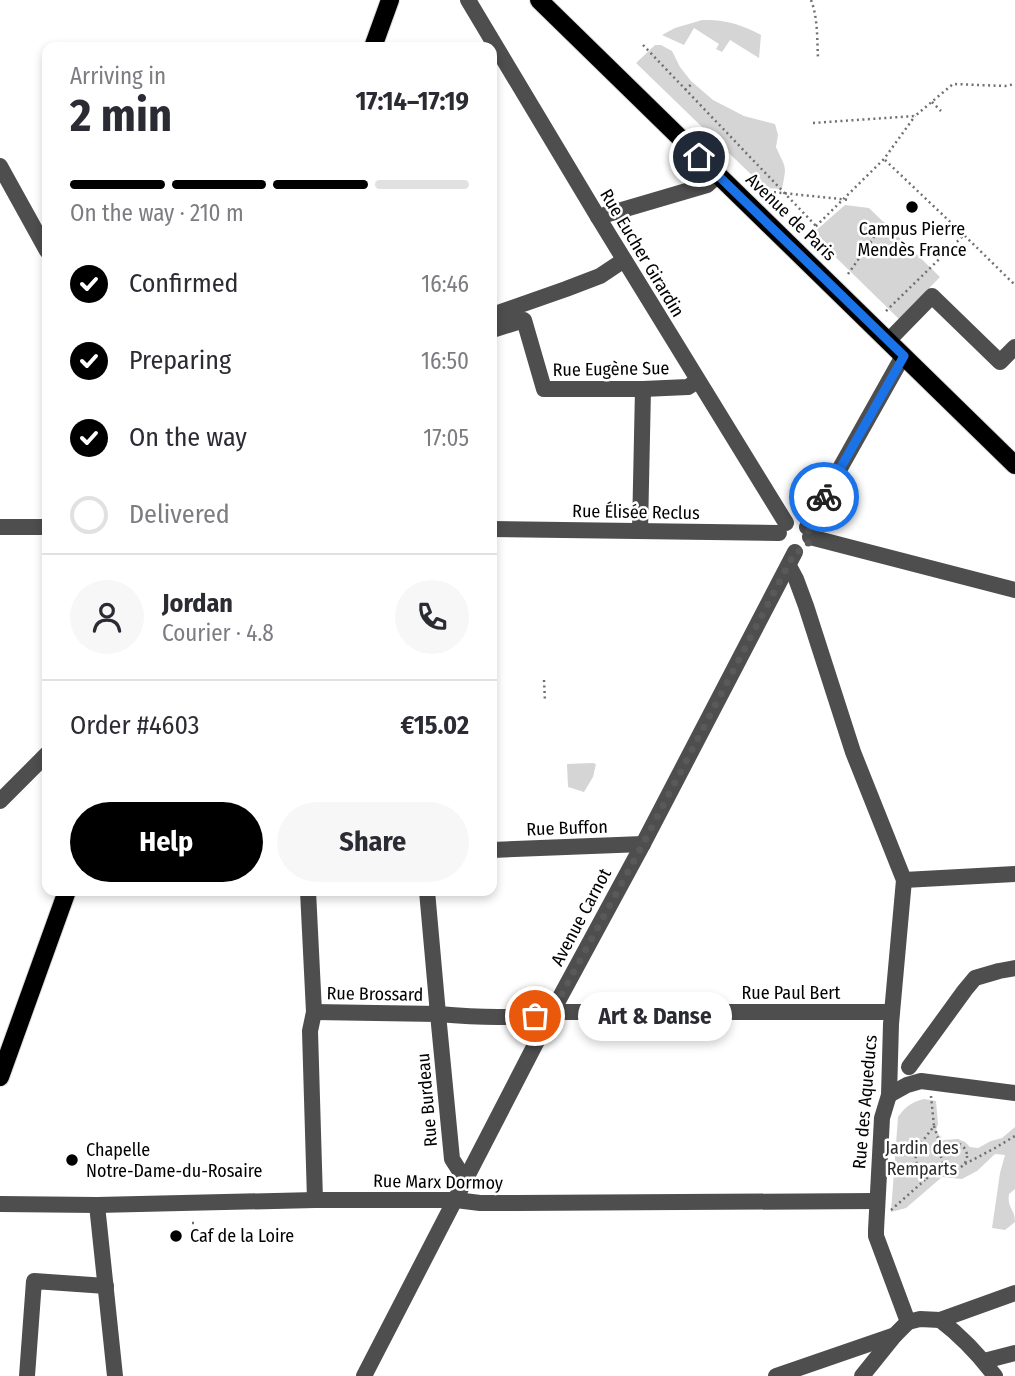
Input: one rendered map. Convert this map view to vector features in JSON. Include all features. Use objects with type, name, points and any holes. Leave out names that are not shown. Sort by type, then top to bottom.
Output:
[{"type":"main road","points":[[375,42],[390,0]]},
{"type":"main road","name":"Avenue de Paris","points":[[538,0],[1015,465]]},
{"type":"main road","points":[[0,1077],[64,896]]},
{"type":"street","name":"Rue Eucher Girardin","points":[[468,0],[493,42]]},
{"type":"street","name":"Rue Eucher Girardin","points":[[497,49],[783,528],[780,542],[790,551],[792,559]]},
{"type":"street","points":[[0,166],[42,242]]},
{"type":"street","points":[[597,217],[707,185],[717,176]]},
{"type":"street","points":[[497,313],[600,276],[624,260]]},
{"type":"street","points":[[889,340],[932,296],[1000,362],[1015,347]]},
{"type":"street","name":"Rue Eugène Sue","points":[[497,328],[524,320],[544,389],[688,387],[697,381]]},
{"type":"street","points":[[809,532],[904,356]]},
{"type":"street","points":[[640,531],[643,388]]},
{"type":"street","name":"Rue Élisée Reclus","points":[[497,529],[640,531],[783,528],[795,521],[804,524],[809,532],[1015,590]]},
{"type":"street","points":[[0,527],[42,527]]},
{"type":"street","name":"Avenue Carnot","points":[[364,1376],[552,1012],[792,559],[809,542],[809,532]]},
{"type":"street","points":[[792,559],[796,579],[853,752],[904,880],[1015,874]]},
{"type":"street","points":[[774,594],[794,597],[806,606]]},
{"type":"street","points":[[0,801],[42,759]]},
{"type":"street","name":"Rue Buffon","points":[[497,850],[643,844]]},
{"type":"street","name":"Rue des Aqueducs","points":[[904,880],[892,1012],[889,1095],[882,1118],[876,1237],[908,1322]]},
{"type":"street","name":"Rue Brossard","points":[[308,896],[314,1012],[310,1031],[315,1200]]},
{"type":"street","name":"Rue Brossard","points":[[314,1012],[438,1014],[427,896]]},
{"type":"street","points":[[909,1067],[975,978],[1015,968]]},
{"type":"street","name":"Rue Paul Bert","points":[[438,1014],[535,1016],[552,1012],[892,1012]]},
{"type":"street","name":"Rue Burdeau","points":[[438,1014],[452,1159],[468,1176]]},
{"type":"street","points":[[890,1042],[897,1054],[926,1082]]},
{"type":"street","points":[[889,1095],[907,1085],[926,1082],[1015,1093]]},
{"type":"street","name":"Rue Marx Dormoy","points":[[0,1204],[97,1206],[315,1200],[456,1200],[503,1203],[876,1201]]},
{"type":"street","points":[[97,1206],[115,1376]]},
{"type":"street","points":[[27,1376],[34,1281],[106,1286]]},
{"type":"street","points":[[862,1376],[908,1322],[920,1319],[940,1320],[1015,1293]]},
{"type":"street","points":[[940,1320],[984,1361],[995,1376]]},
{"type":"street","points":[[776,1376],[895,1335]]},
{"type":"street","points":[[984,1361],[1015,1353]]},
{"type":"path","points":[[811,0],[816,22],[818,58]]},
{"type":"path","points":[[643,45],[816,226]]},
{"type":"path","points":[[685,90],[693,83]]},
{"type":"path","points":[[808,234],[884,159],[915,116],[953,84],[1015,84]]},
{"type":"path","points":[[932,102],[941,111]]},
{"type":"path","points":[[813,123],[915,116]]},
{"type":"path","points":[[884,159],[1015,285]]},
{"type":"path","points":[[763,191],[850,200]]},
{"type":"path","points":[[848,274],[884,223]]},
{"type":"path","points":[[886,311],[964,234]]},
{"type":"path","points":[[544,680],[545,702]]},
{"type":"path","points":[[926,1082],[934,1126],[946,1146]]},
{"type":"path","points":[[925,1180],[916,1166],[915,1155],[934,1126]]},
{"type":"path","points":[[965,1164],[965,1149],[954,1143],[946,1146],[942,1161],[950,1169],[954,1169],[965,1164],[995,1149],[1015,1136]]},
{"type":"path","points":[[891,1210],[944,1164]]},
{"type":"green space","points":[[702,20],[732,23],[761,35],[759,58],[730,40],[722,52],[716,49],[719,44],[694,28],[684,45],[662,35]]},
{"type":"green space","points":[[655,45],[672,51],[691,81],[713,100],[744,116],[775,124],[778,135],[776,147],[785,167],[782,189],[765,188],[636,63]]},
{"type":"green space","points":[[845,205],[869,208],[940,277],[899,319],[812,234]]},
{"type":"green space","points":[[567,764],[596,764],[593,777],[584,792],[568,787]]},
{"type":"green space","name":"Jardin des Remparts","points":[[924,1099],[936,1101],[936,1131],[943,1140],[958,1139],[970,1147],[978,1148],[1002,1138],[1015,1127],[1015,1189],[1009,1194],[1009,1199],[1015,1222],[1005,1230],[992,1228],[1005,1155],[995,1154],[977,1171],[962,1179],[942,1177],[906,1208],[891,1212],[898,1117],[909,1105]]},
{"type":"way so far","points":[[535,1016],[552,1012],[795,552],[807,546],[810,537],[807,527],[824,497]]},
{"type":"place","name":"Campus Pierre Mendès France","points":[[912,207]]},
{"type":"place","name":"Art & Danse","points":[[535,1016]]},
{"type":"place","name":"Chapelle Notre-Dame-du-Rosaire","points":[[72,1160]]},
{"type":"place","name":"Caf de la Loire","points":[[176,1236]]},
{"type":"route","points":[[699,157],[904,356],[824,497]]}]
